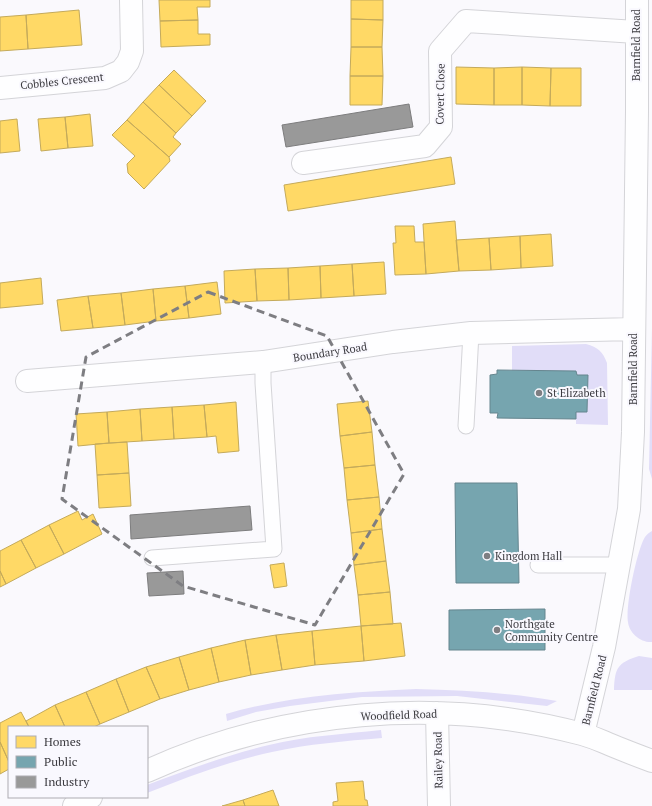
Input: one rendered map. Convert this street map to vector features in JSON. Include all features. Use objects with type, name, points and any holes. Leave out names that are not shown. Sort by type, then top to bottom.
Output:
[{"type":"street","name":"Cobbles Crescent","points":[[0,88],[105,78],[121,71],[128,62],[132,51],[131,0]]},
{"type":"street","name":"Barnfield Road","points":[[583,734],[604,647],[629,509],[633,432],[634,329],[644,111],[636,32],[637,0]]},
{"type":"street","name":"Covert Close","points":[[303,163],[425,146],[441,128],[440,51],[466,22],[636,32]]},
{"type":"street","name":"Boundary Road","points":[[27,381],[263,362],[393,342],[471,333],[634,329]]},
{"type":"street","name":"Woodfield Road","points":[[148,770],[200,750],[245,736],[316,720],[382,713],[438,713],[501,717],[583,734],[652,761]]},
{"type":"street","name":"Railey Road","points":[[438,713],[439,806]]},
{"type":"street","points":[[74,806],[89,798]]},
{"type":"lane","points":[[466,426],[471,333]]},
{"type":"lane","points":[[152,558],[274,548],[263,383],[263,362]]},
{"type":"lane","points":[[538,565],[618,565]]},
{"type":"highlighted area","points":[[208,292],[327,336],[404,474],[315,625],[183,586],[62,499],[86,357]]},
{"type":"shaded area","points":[[652,328],[652,479],[649,469]]},
{"type":"shaded area","points":[[586,344],[600,350],[607,363],[608,425],[576,424],[576,412],[587,411],[588,375],[577,375],[576,371],[512,371],[512,346]]},
{"type":"shaded area","points":[[652,531],[652,642],[648,642],[640,639],[631,630],[628,622],[628,604],[635,566],[642,544],[645,537]]},
{"type":"shaded area","points":[[639,656],[652,658],[652,690],[614,690],[615,676],[619,667],[626,661]]},
{"type":"shaded area","points":[[416,689],[486,692],[557,701],[547,706],[457,696],[362,697],[256,712],[227,721],[226,714],[296,699],[344,693]]},
{"type":"shaded area","points":[[381,730],[382,738],[313,745],[256,756],[209,770],[148,793],[148,785],[238,753],[296,739]]},
{"type":"building: Homes","points":[[159,0],[210,0],[210,7],[197,7],[198,20],[160,21]]},
{"type":"building: Homes","points":[[351,0],[383,0],[383,20],[351,19]]},
{"type":"building: Homes","points":[[79,10],[82,45],[28,49],[26,15]]},
{"type":"building: Homes","points":[[26,15],[28,49],[0,51],[0,17]]},
{"type":"building: Homes","points":[[351,19],[383,20],[382,47],[351,47]]},
{"type":"building: Homes","points":[[198,20],[198,34],[210,34],[210,45],[161,47],[160,21]]},
{"type":"building: Homes","points":[[351,47],[382,47],[383,76],[350,76]]},
{"type":"building: Homes","points":[[456,67],[494,68],[494,105],[456,104]]},
{"type":"building: Homes","points":[[522,67],[551,68],[550,106],[522,105]]},
{"type":"building: Homes","points":[[522,67],[522,105],[494,105],[494,68]]},
{"type":"building: Homes","points":[[551,68],[581,68],[581,106],[550,106]]},
{"type":"building: Homes","points":[[174,70],[206,101],[192,116],[159,85]]},
{"type":"building: Homes","points":[[350,76],[383,76],[382,105],[350,105]]},
{"type":"building: Homes","points":[[159,85],[192,116],[176,133],[143,102]]},
{"type":"building: Homes","points":[[143,102],[176,133],[173,137],[181,144],[169,157],[127,120]]},
{"type":"building: Homes","points":[[90,114],[93,146],[68,148],[65,117]]},
{"type":"building: Homes","points":[[65,117],[68,148],[41,151],[38,119]]},
{"type":"building: Homes","points":[[17,119],[20,151],[0,153],[0,121]]},
{"type":"building: Homes","points":[[127,120],[169,157],[170,161],[144,189],[128,173],[127,164],[135,156],[112,135]]},
{"type":"building: Homes","points":[[451,157],[455,184],[288,211],[284,185]]},
{"type":"building: Homes","points":[[455,221],[459,271],[426,274],[423,224]]},
{"type":"building: Homes","points":[[395,226],[414,226],[415,242],[424,242],[426,274],[395,275],[393,243],[396,243]]},
{"type":"building: Homes","points":[[551,234],[553,266],[521,268],[520,236]]},
{"type":"building: Homes","points":[[520,236],[521,268],[491,270],[489,238]]},
{"type":"building: Homes","points":[[489,238],[491,270],[459,271],[456,240]]},
{"type":"building: Homes","points":[[384,262],[386,294],[354,296],[352,264]]},
{"type":"building: Homes","points":[[352,264],[354,296],[321,298],[320,266]]},
{"type":"building: Homes","points":[[320,266],[321,298],[289,300],[288,268]]},
{"type":"building: Homes","points":[[288,268],[289,300],[257,301],[255,269]]},
{"type":"building: Homes","points":[[255,269],[257,301],[225,303],[224,271]]},
{"type":"building: Homes","points":[[41,278],[43,304],[0,308],[0,283]]},
{"type":"building: Homes","points":[[217,282],[221,314],[189,318],[185,286]]},
{"type":"building: Homes","points":[[185,286],[189,318],[156,321],[153,289]]},
{"type":"building: Homes","points":[[153,289],[156,321],[125,325],[121,293]]},
{"type":"building: Homes","points":[[121,293],[125,325],[93,328],[88,296]]},
{"type":"building: Homes","points":[[88,296],[93,328],[61,331],[57,300]]},
{"type":"building: Homes","points":[[368,401],[372,432],[340,436],[337,404]]},
{"type":"building: Homes","points":[[236,402],[239,451],[218,453],[216,436],[207,437],[204,405]]},
{"type":"building: Homes","points":[[204,405],[207,437],[174,439],[172,407]]},
{"type":"building: Homes","points":[[172,407],[174,439],[142,441],[140,409]]},
{"type":"building: Homes","points":[[140,409],[142,441],[109,443],[107,412]]},
{"type":"building: Homes","points":[[107,412],[109,443],[78,446],[76,414]]},
{"type":"building: Homes","points":[[372,432],[375,465],[344,468],[340,436]]},
{"type":"building: Homes","points":[[127,442],[129,473],[97,475],[95,444]]},
{"type":"building: Homes","points":[[375,465],[379,497],[347,500],[344,468]]},
{"type":"building: Homes","points":[[129,473],[131,506],[99,508],[97,475]]},
{"type":"building: Homes","points":[[379,497],[382,529],[351,533],[347,500]]},
{"type":"building: Homes","points":[[78,511],[82,520],[93,514],[102,534],[64,554],[49,525]]},
{"type":"building: Homes","points":[[49,525],[64,554],[36,568],[21,540]]},
{"type":"building: Homes","points":[[382,529],[386,561],[354,565],[351,533]]},
{"type":"building: Homes","points":[[21,540],[36,568],[6,584],[0,571],[0,551]]},
{"type":"building: Homes","points":[[386,561],[390,592],[358,595],[354,565]]},
{"type":"building: Homes","points":[[284,563],[287,586],[274,588],[270,565]]},
{"type":"building: Homes","points":[[0,571],[6,584],[0,587]]},
{"type":"building: Homes","points":[[390,592],[393,624],[361,626],[358,595]]},
{"type":"building: Homes","points":[[401,623],[405,656],[364,661],[361,626]]},
{"type":"building: Homes","points":[[361,626],[364,661],[315,665],[312,631]]},
{"type":"building: Homes","points":[[312,631],[315,665],[282,670],[276,635]]},
{"type":"building: Homes","points":[[276,635],[282,670],[251,675],[245,640]]},
{"type":"building: Homes","points":[[245,640],[251,675],[219,682],[211,648]]},
{"type":"building: Homes","points":[[211,648],[219,682],[189,690],[179,657]]},
{"type":"building: Homes","points":[[179,657],[189,690],[160,699],[146,667]]},
{"type":"building: Homes","points":[[146,667],[160,699],[129,712],[116,679]]},
{"type":"building: Homes","points":[[116,679],[129,712],[100,724],[86,692]]},
{"type":"building: Homes","points":[[86,692],[100,724],[96,726],[65,726],[55,705]]},
{"type":"building: Homes","points":[[55,705],[65,726],[28,726],[26,721]]},
{"type":"building: Homes","points":[[21,712],[28,726],[8,726],[8,760],[0,742],[0,723]]},
{"type":"building: Homes","points":[[0,742],[8,760],[8,770],[0,774]]},
{"type":"building: Homes","points":[[363,781],[365,800],[367,800],[368,806],[333,806],[333,802],[338,801],[336,783]]},
{"type":"building: Homes","points":[[273,790],[279,806],[245,806],[243,800]]},
{"type":"building: Homes","points":[[243,800],[245,806],[222,806]]},
{"type":"building: Public","name":"St Elizabeth","points":[[497,370],[576,371],[577,375],[588,375],[587,412],[576,412],[576,419],[497,418],[498,413],[490,413],[490,375],[497,374]]},
{"type":"building: Public","name":"Kingdom Hall","points":[[455,483],[517,483],[519,583],[456,583]]},
{"type":"building: Public","name":"Northgate Community Centre","points":[[545,609],[545,650],[449,650],[449,610]]},
{"type":"building: Industry","points":[[409,104],[413,127],[286,147],[282,125]]},
{"type":"building: Industry","points":[[250,506],[252,530],[131,539],[130,515]]},
{"type":"building: Industry","points":[[183,571],[184,594],[149,596],[147,573]]},
{"type":"place","name":"St Elizabeth","points":[[539,393]]},
{"type":"place","name":"Kingdom Hall","points":[[487,556]]},
{"type":"place","name":"Northgate Community Centre","points":[[497,630]]}]
